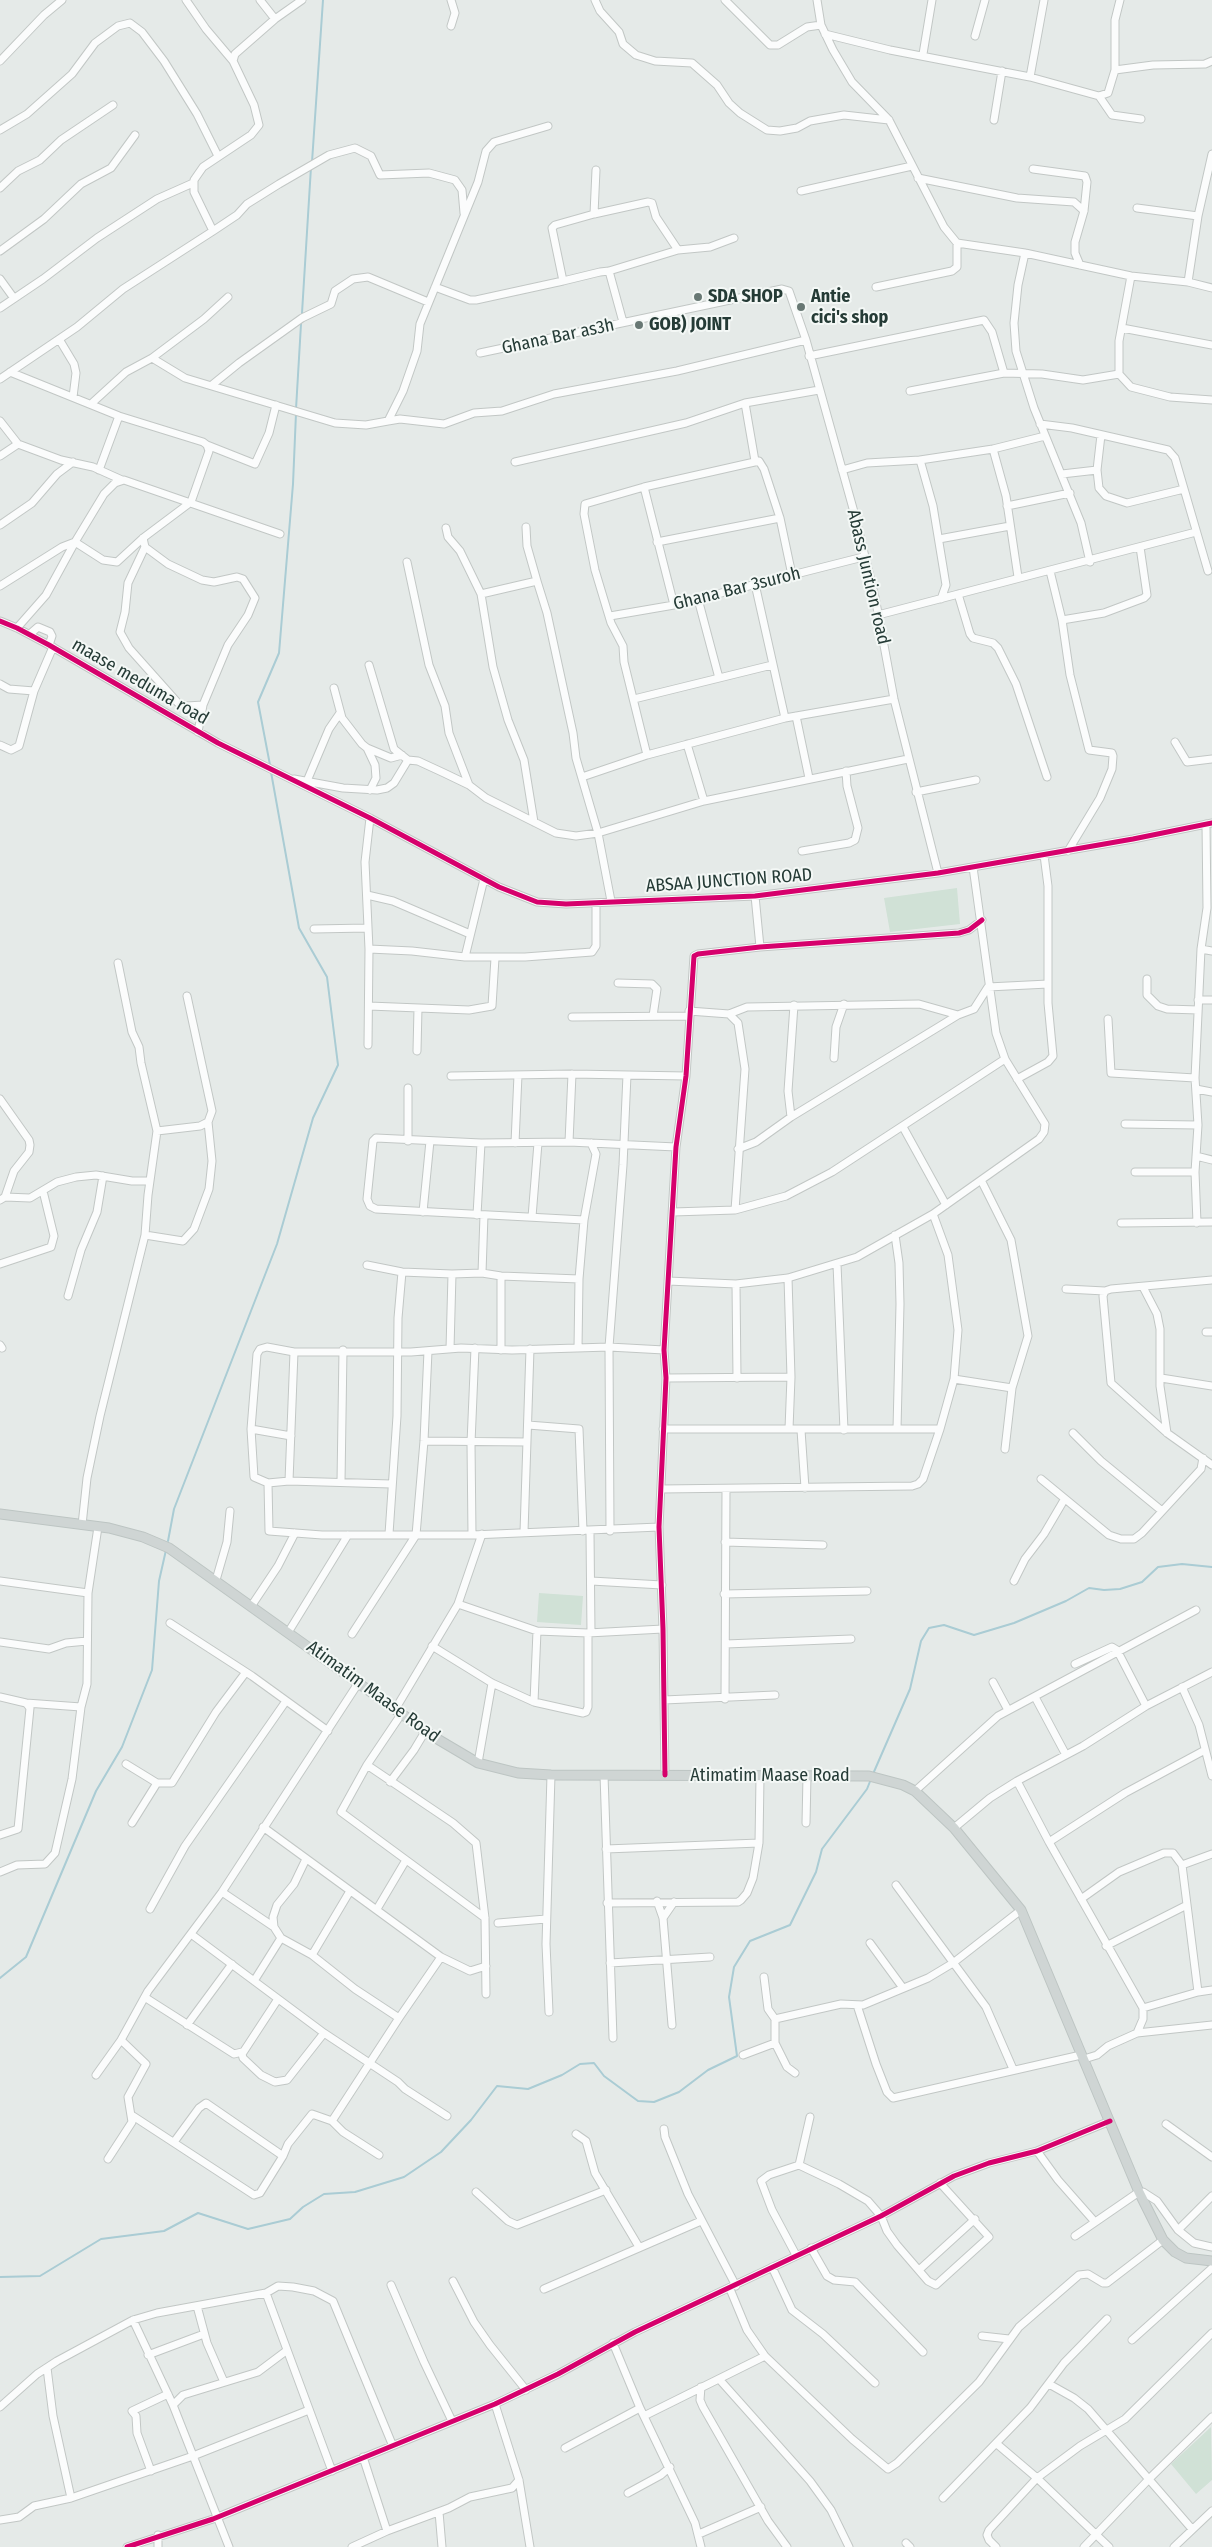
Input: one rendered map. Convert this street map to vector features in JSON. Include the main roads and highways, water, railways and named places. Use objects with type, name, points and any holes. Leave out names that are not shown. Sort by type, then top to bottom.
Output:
[{"type":"main road","name":"Atimatim Maase Road","points":[[0,1514],[82,1524],[126,1532],[169,1548],[289,1631],[426,1730],[478,1763],[518,1773],[604,1776],[665,1774],[760,1777],[869,1776],[885,1779],[915,1792],[954,1828],[1021,1910],[1139,2192],[1163,2240],[1175,2252],[1186,2258],[1212,2261]]},
{"type":"waterway","points":[[312,162],[323,0]]},
{"type":"waterway","points":[[302,313],[311,167]]},
{"type":"waterway","points":[[296,409],[301,324]]},
{"type":"waterway","points":[[270,765],[258,702],[279,653],[293,484],[296,413]]},
{"type":"waterway","points":[[168,1541],[174,1509],[277,1244],[313,1118],[338,1065],[327,977],[299,928],[271,772]]},
{"type":"waterway","points":[[0,1978],[26,1957],[96,1791],[122,1747],[152,1670],[159,1581],[166,1550]]},
{"type":"waterway","points":[[873,1774],[910,1689],[921,1641],[929,1628],[944,1625],[974,1635],[1014,1623],[1066,1601],[1089,1588],[1104,1590],[1120,1589],[1142,1582],[1158,1567],[1182,1564],[1212,1567]]},
{"type":"waterway","points":[[0,2277],[40,2276],[101,2239],[164,2231],[198,2213],[248,2229],[290,2219],[303,2207],[324,2194],[355,2192],[404,2177],[441,2152],[471,2120],[497,2086],[528,2089],[562,2075],[580,2064],[594,2063],[604,2076],[638,2101],[654,2102],[679,2092],[708,2070],[737,2056],[729,1997],[734,1967],[750,1941],[790,1925],[816,1872],[822,1849],[867,1789],[871,1779]]},
{"type":"place","name":"SDA SHOP","points":[[698,297]]},
{"type":"place","name":"Antie cici's shop","points":[[801,307]]},
{"type":"place","name":"GOB) JOINT","points":[[639,325]]}]
